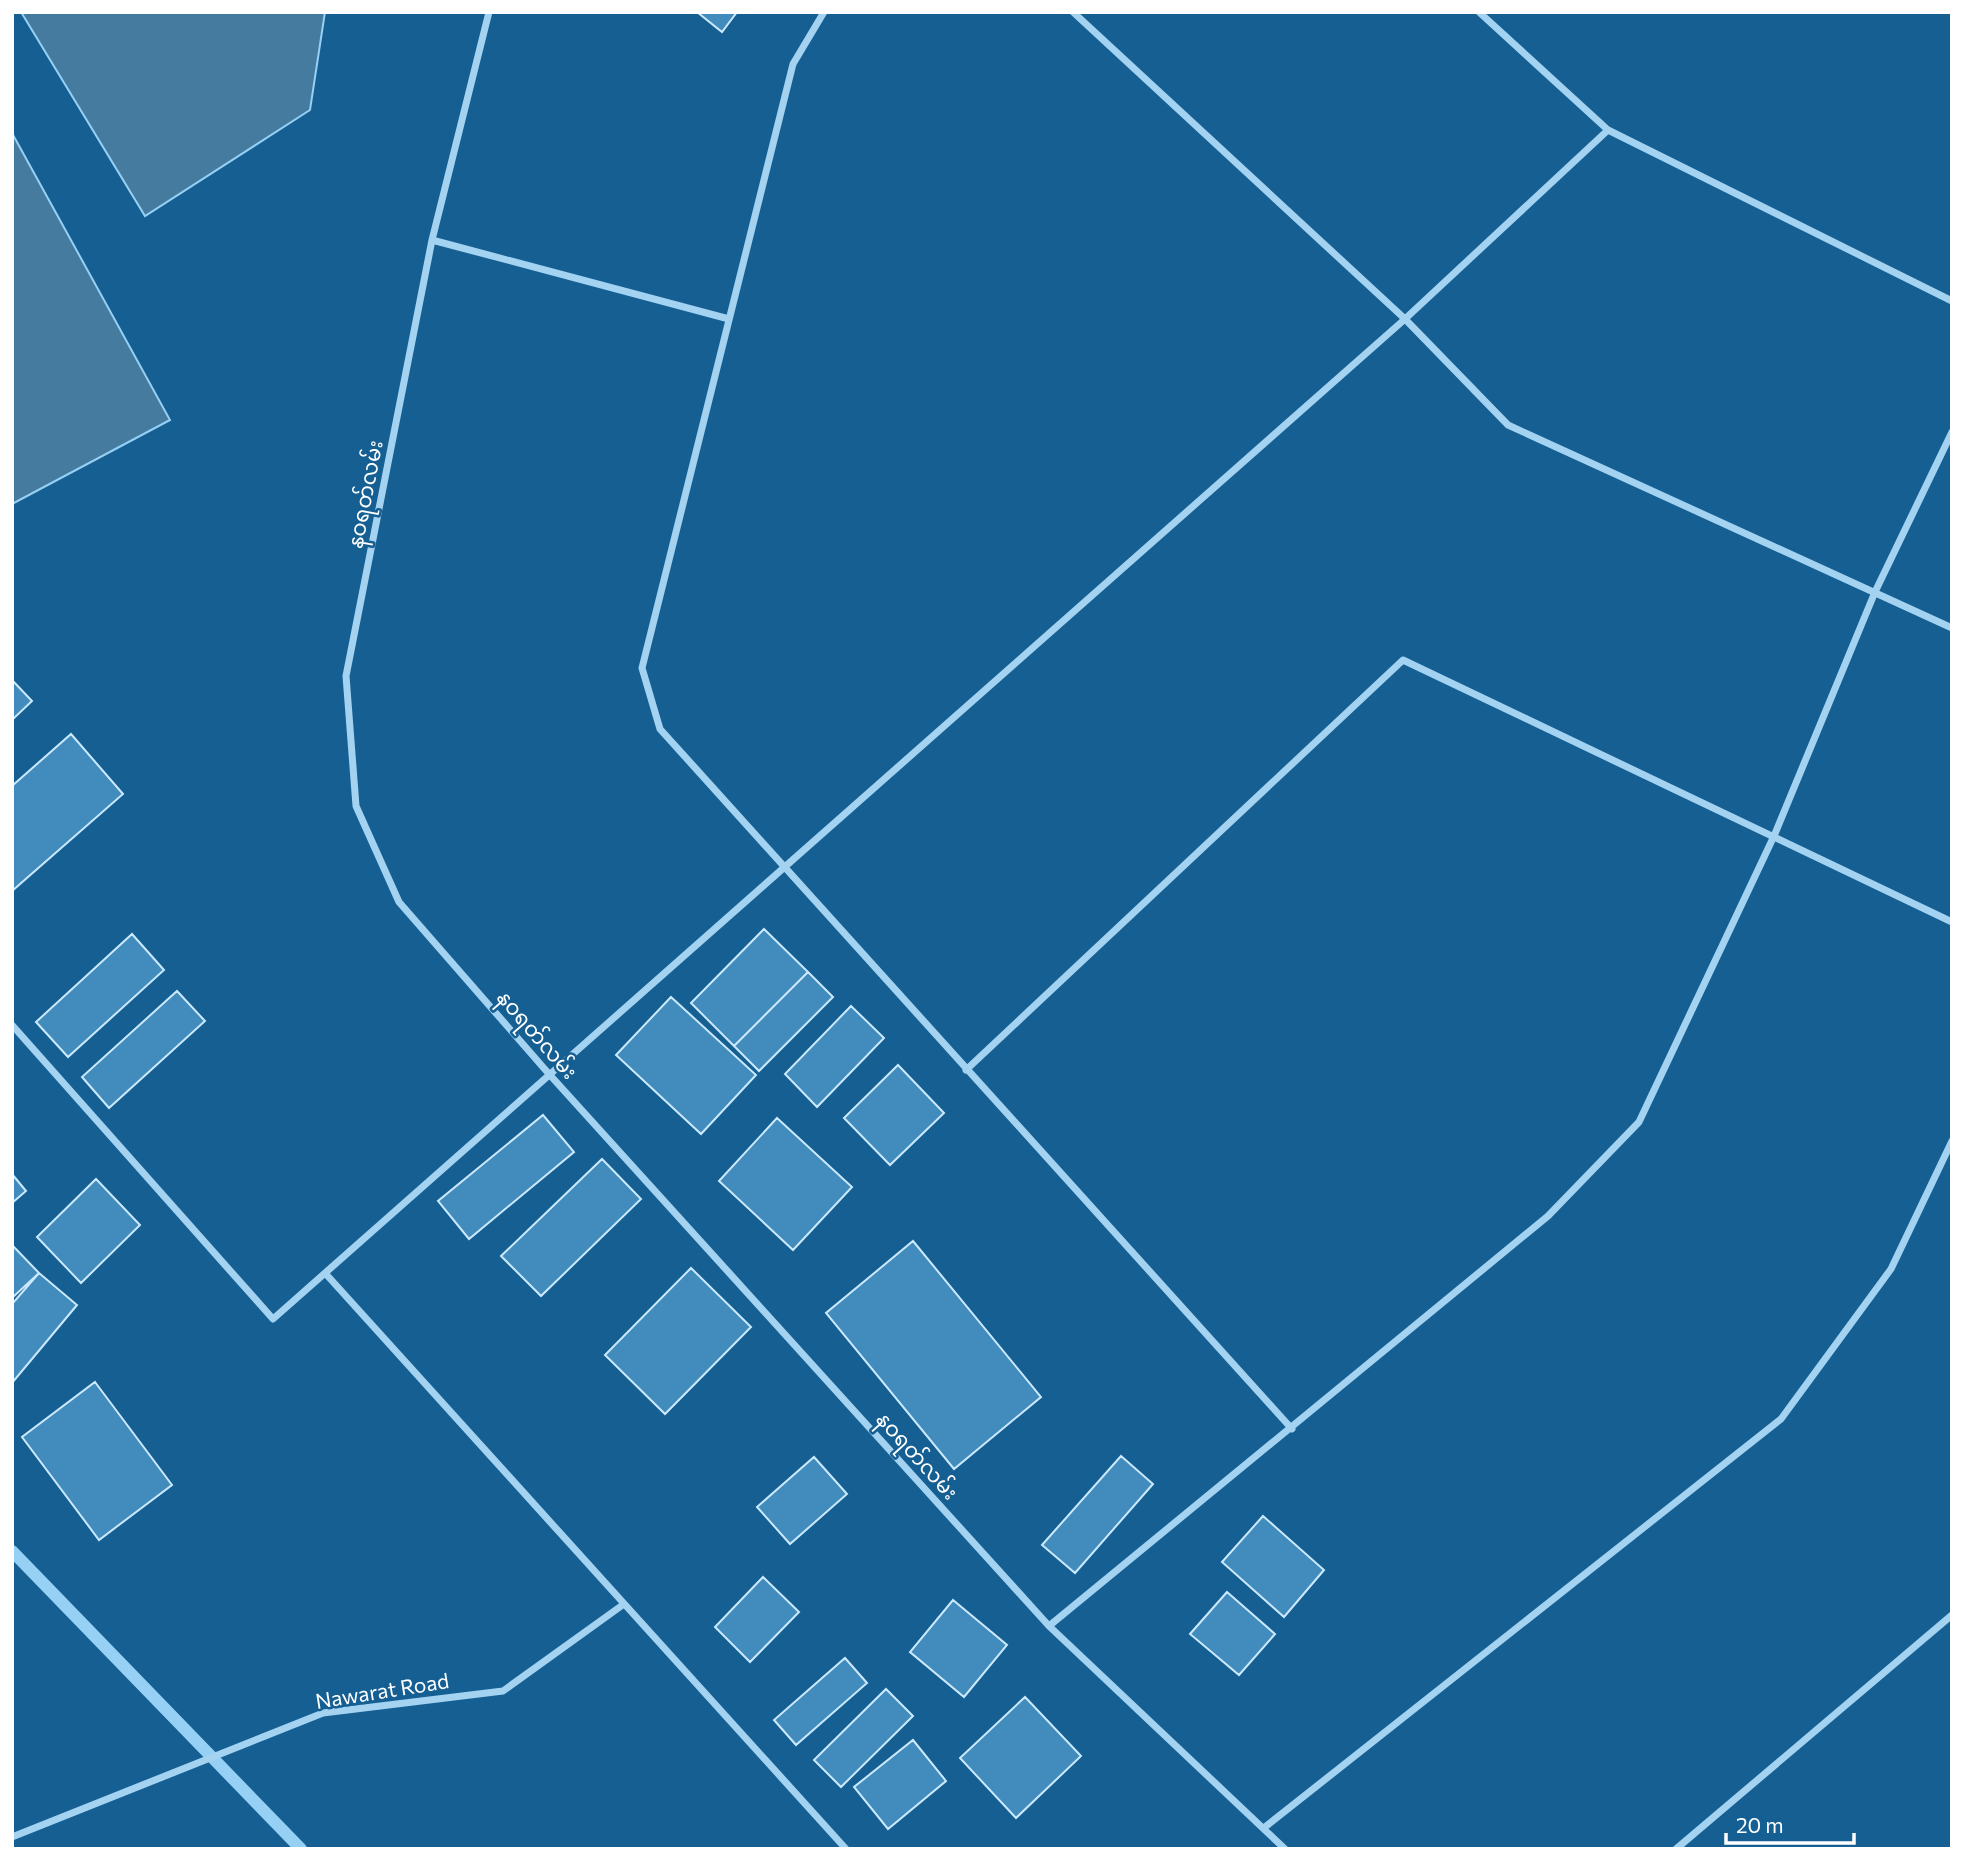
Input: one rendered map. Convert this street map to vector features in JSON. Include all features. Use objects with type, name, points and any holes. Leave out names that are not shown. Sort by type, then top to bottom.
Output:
[{"type":"street","name":"နဝရတ်လမ်း","points":[[489,12],[432,240],[346,676],[356,806],[399,901],[550,1074],[1049,1626],[1265,1827],[1285,1849]]},
{"type":"street","points":[[824,12],[793,64],[642,668],[660,729],[1292,1429]]},
{"type":"street","points":[[1073,12],[1405,319],[1508,425],[1952,628]]},
{"type":"street","points":[[1479,12],[1608,130],[1952,301]]},
{"type":"street","points":[[12,1025],[273,1319],[1405,319],[1608,130]]},
{"type":"street","points":[[432,240],[729,319]]},
{"type":"street","points":[[1049,1626],[1548,1216],[1639,1122],[1774,836],[1875,592],[1952,432]]},
{"type":"street","points":[[966,1070],[1403,660],[1952,922]]},
{"type":"street","points":[[1265,1827],[1781,1419],[1891,1269],[1952,1141]]},
{"type":"street","points":[[326,1273],[846,1849]]},
{"type":"street","name":"Nawarat Road","points":[[12,1837],[323,1713],[503,1691],[624,1604]]},
{"type":"street","points":[[1676,1849],[1952,1615]]},
{"type":"water","points":[[21,12],[325,12],[310,110],[145,216]]},
{"type":"water","points":[[12,133],[170,420],[12,504]]},
{"type":"building","points":[[697,12],[737,12],[722,32]]},
{"type":"building","points":[[12,680],[32,701],[12,720]]},
{"type":"building","points":[[71,734],[123,794],[12,891],[12,786]]},
{"type":"building","points":[[764,929],[808,972],[734,1046],[691,1003]]},
{"type":"building","points":[[132,934],[164,970],[68,1057],[36,1022]]},
{"type":"building","points":[[808,972],[833,997],[759,1071],[734,1046]]},
{"type":"building","points":[[177,991],[205,1021],[109,1108],[82,1077]]},
{"type":"building","points":[[671,997],[756,1075],[701,1134],[616,1055]]},
{"type":"building","points":[[851,1006],[884,1038],[817,1107],[785,1074]]},
{"type":"building","points":[[898,1065],[944,1113],[890,1165],[844,1118]]},
{"type":"building","points":[[543,1115],[574,1152],[469,1239],[438,1201]]},
{"type":"building","points":[[777,1118],[852,1187],[793,1250],[719,1181]]},
{"type":"building","points":[[602,1159],[641,1199],[541,1296],[501,1256]]},
{"type":"building","points":[[12,1174],[26,1191],[12,1203]]},
{"type":"building","points":[[96,1179],[140,1225],[81,1283],[37,1237]]},
{"type":"building","points":[[913,1241],[1041,1397],[954,1469],[826,1313]]},
{"type":"building","points":[[12,1245],[39,1273],[12,1298]]},
{"type":"building","points":[[691,1268],[751,1327],[665,1414],[605,1355]]},
{"type":"building","points":[[39,1273],[77,1305],[12,1383],[12,1304]]},
{"type":"building","points":[[95,1382],[172,1485],[99,1540],[22,1437]]},
{"type":"building","points":[[1121,1456],[1153,1484],[1075,1573],[1042,1545]]},
{"type":"building","points":[[814,1457],[847,1494],[790,1544],[757,1507]]},
{"type":"building","points":[[1263,1516],[1324,1570],[1284,1617],[1222,1562]]},
{"type":"building","points":[[763,1577],[799,1612],[750,1662],[715,1627]]},
{"type":"building","points":[[1227,1592],[1275,1634],[1239,1675],[1190,1634]]},
{"type":"building","points":[[953,1600],[1007,1645],[964,1697],[910,1652]]},
{"type":"building","points":[[845,1658],[867,1683],[796,1745],[774,1720]]},
{"type":"building","points":[[886,1689],[913,1716],[841,1787],[814,1760]]},
{"type":"building","points":[[1025,1697],[1081,1756],[1016,1818],[960,1758]]},
{"type":"building","points":[[913,1740],[946,1781],[888,1829],[854,1787]]},
{"type":"waterway","points":[[12,1551],[301,1849]]}]
